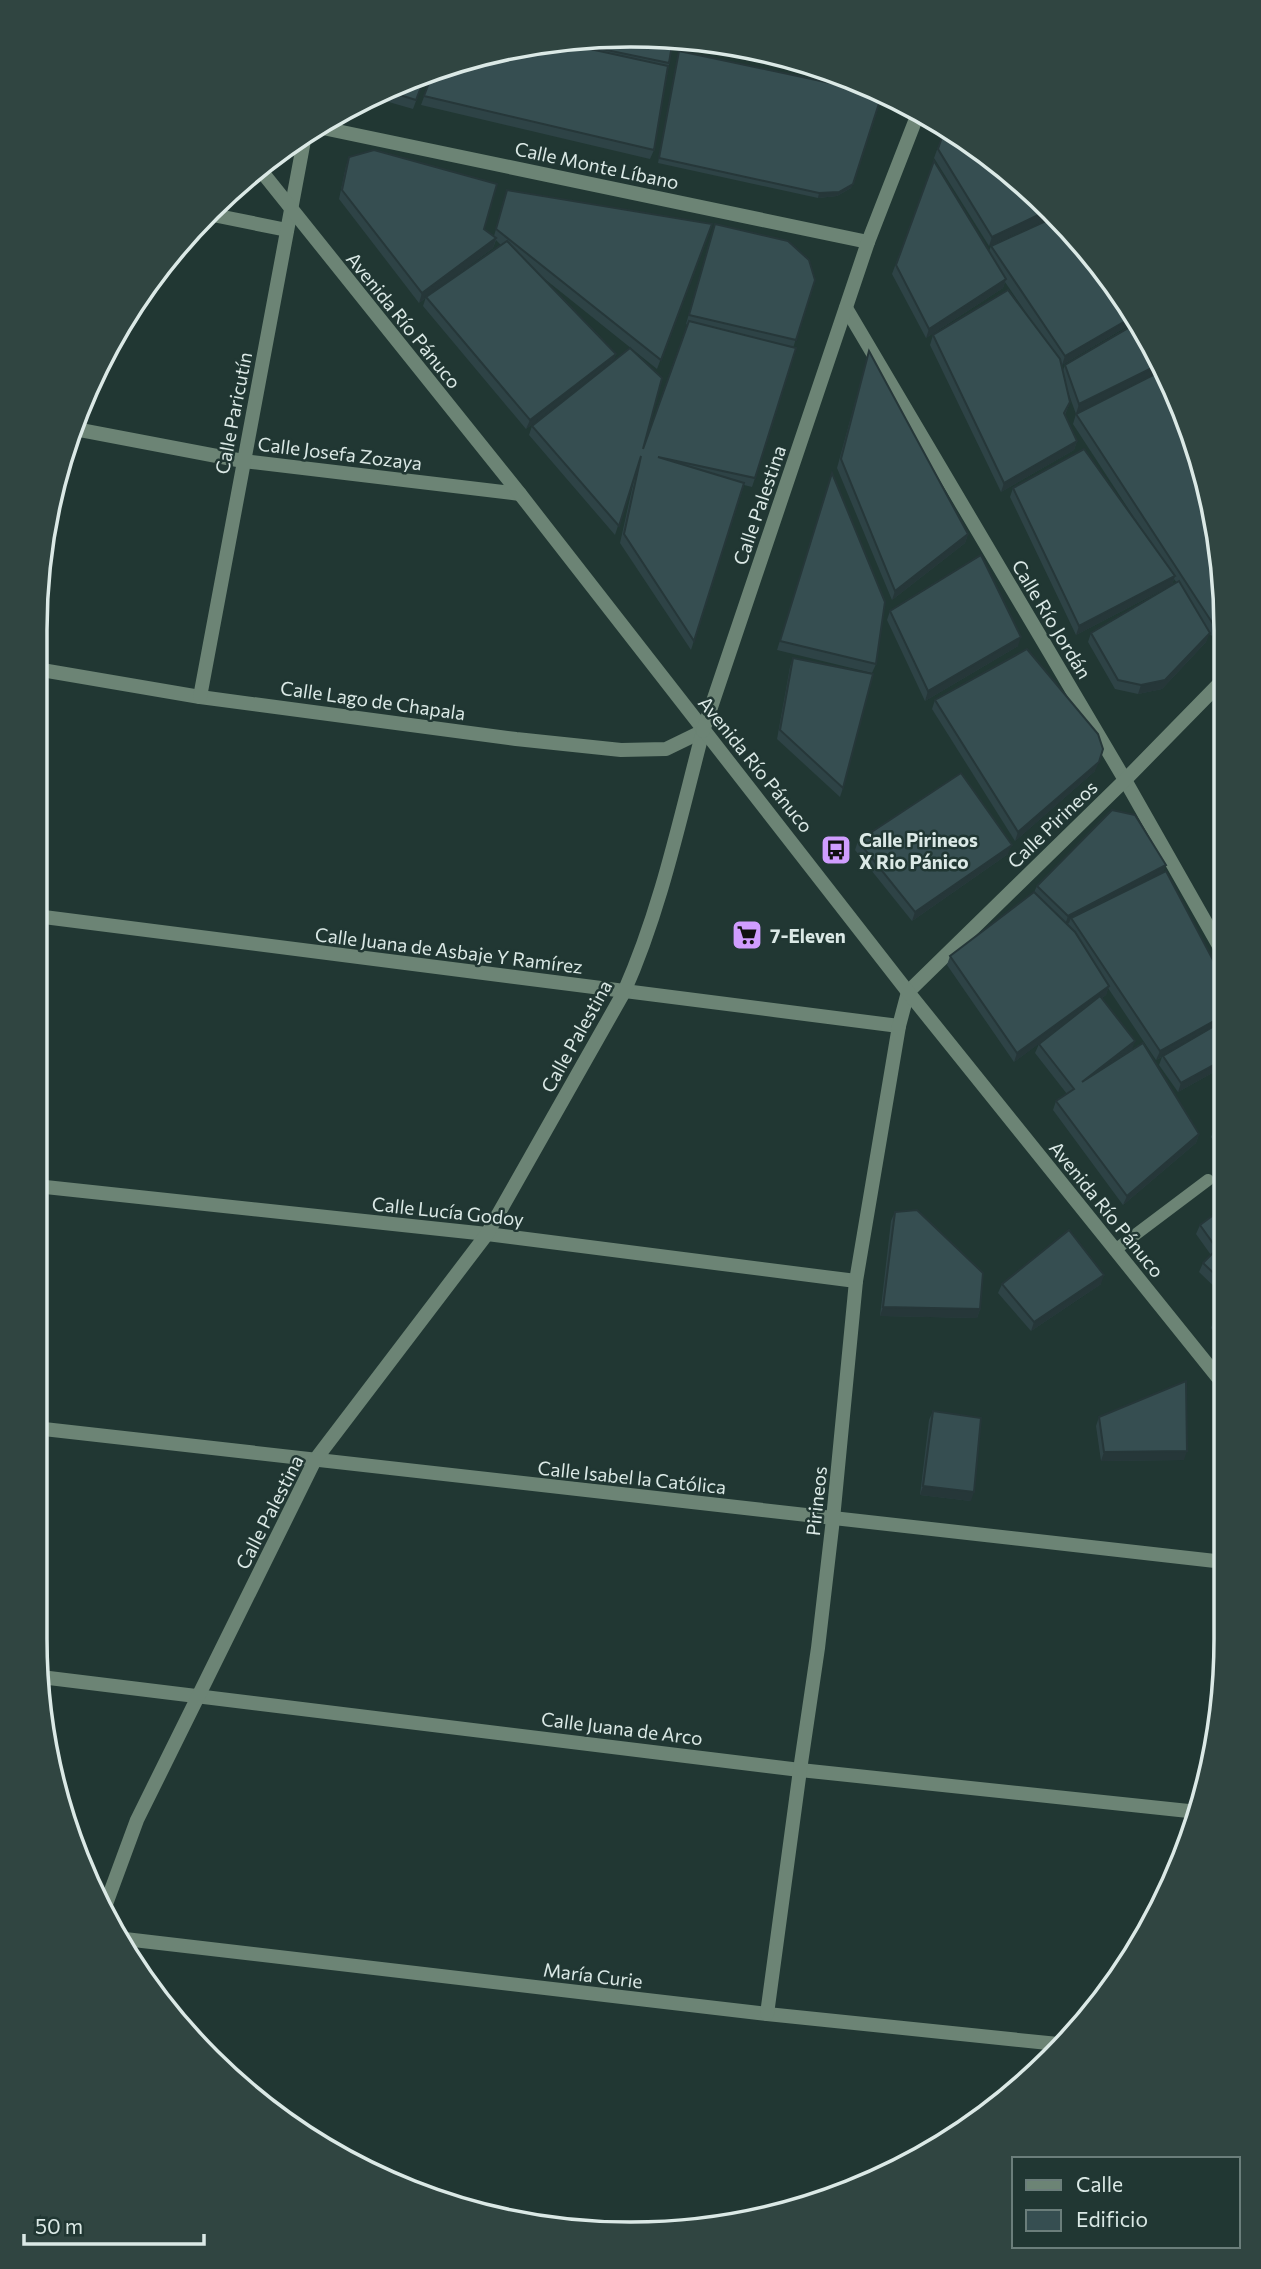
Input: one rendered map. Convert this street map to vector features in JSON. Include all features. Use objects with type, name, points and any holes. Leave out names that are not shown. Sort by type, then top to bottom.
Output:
[{"type":"street","name":"Calle Palestina","points":[[108,1898],[137,1820],[315,1460],[487,1234],[624,992],[654,912],[703,731],[868,242],[915,121]]},
{"type":"street","name":"Calle Monte Líbano","points":[[331,130],[868,242]]},
{"type":"street","name":"Calle Paricutín","points":[[200,697],[303,148]]},
{"type":"street","name":"Avenida Río Pánuco","points":[[265,176],[520,494],[908,992],[1214,1373]]},
{"type":"street","points":[[220,216],[287,230]]},
{"type":"street","name":"Calle Río Jordán","points":[[846,308],[1125,780],[1214,937]]},
{"type":"street","name":"Calle Josefa Zozaya","points":[[83,430],[243,461],[520,494]]},
{"type":"street","name":"Calle Lago de Chapala","points":[[47,671],[200,697],[516,739],[621,750],[666,749],[703,731]]},
{"type":"street","name":"Calle Pirineos","points":[[908,992],[1214,689]]},
{"type":"street","name":"Calle Juana de Asbaje Y Ramírez","points":[[47,917],[899,1026]]},
{"type":"street","name":"Pirineos","points":[[767,2014],[834,1519],[856,1281],[899,1026],[908,992]]},
{"type":"street","name":"Calle Lucía Godoy","points":[[47,1187],[487,1234],[856,1281]]},
{"type":"street","name":"Calle Isabel la Católica","points":[[47,1429],[1214,1561]]},
{"type":"street","name":"Calle Juana de Arco","points":[[48,1678],[800,1770],[1187,1811]]},
{"type":"street","name":"María Curie","points":[[131,1940],[767,2014],[1050,2043]]},
{"type":"lane","points":[[1115,1250],[1208,1180]]},
{"type":"building","points":[[588,48],[668,66],[654,150],[424,96],[429,84],[443,78],[517,58],[554,52]]},
{"type":"building","points":[[596,48],[671,48],[669,63]]},
{"type":"building","points":[[679,51],[832,83],[879,103],[853,184],[839,192],[819,193],[659,158]]},
{"type":"building","points":[[421,86],[416,100],[400,95]]},
{"type":"building","points":[[942,138],[986,168],[1039,215],[992,237],[938,149]]},
{"type":"building","points":[[374,150],[497,184],[484,229],[496,238],[422,293],[342,190],[349,157]]},
{"type":"building","points":[[934,161],[1006,279],[929,329],[896,265]]},
{"type":"building","points":[[507,190],[712,224],[661,360],[496,229]]},
{"type":"building","points":[[1046,221],[1093,275],[1125,321],[1065,356],[991,246]]},
{"type":"building","points":[[715,224],[788,241],[809,260],[815,280],[796,340],[689,315]]},
{"type":"building","points":[[507,241],[616,354],[530,420],[426,297]]},
{"type":"building","points":[[1008,290],[1060,359],[1070,402],[1064,413],[1077,441],[1004,483],[933,335]]},
{"type":"building","points":[[689,321],[796,348],[755,478],[658,457],[744,483],[694,641],[624,534],[641,456],[619,526],[532,426],[630,348],[662,378],[643,449]]},
{"type":"building","points":[[1129,328],[1151,368],[1079,404],[1065,365]]},
{"type":"building","points":[[869,351],[968,534],[895,591],[841,459]]},
{"type":"building","points":[[1155,374],[1183,443],[1203,517],[1213,592],[1214,625],[1076,414]]},
{"type":"building","points":[[1084,449],[1175,576],[1079,626],[1013,488]]},
{"type":"building","points":[[832,473],[885,602],[876,664],[780,641]]},
{"type":"building","points":[[981,555],[1021,637],[928,691],[890,611]]},
{"type":"building","points":[[1179,581],[1210,633],[1165,680],[1141,685],[1118,680],[1091,633]]},
{"type":"building","points":[[1027,649],[1098,734],[1103,749],[1099,762],[1018,832],[935,700]]},
{"type":"building","points":[[793,658],[873,674],[843,788],[780,730]]},
{"type":"building","points":[[961,773],[1012,845],[915,912],[858,841]]},
{"type":"building","points":[[1112,810],[1135,815],[1166,865],[1068,916],[1037,886]]},
{"type":"building","points":[[1166,871],[1214,962],[1214,1021],[1160,1051],[1071,918]]},
{"type":"building","points":[[1034,892],[1075,932],[1109,986],[1017,1053],[950,956]]},
{"type":"building","points":[[1100,996],[1135,1041],[1082,1082],[1143,1043],[1199,1134],[1127,1196],[1056,1101],[1074,1089],[1039,1044]]},
{"type":"building","points":[[1214,1026],[1214,1065],[1181,1083],[1163,1056]]},
{"type":"building","points":[[917,1210],[983,1273],[980,1309],[883,1307],[895,1212]]},
{"type":"building","points":[[1214,1215],[1214,1245],[1200,1225]]},
{"type":"building","points":[[1069,1230],[1104,1275],[1034,1322],[1002,1284]]},
{"type":"building","points":[[1214,1252],[1214,1273],[1203,1263]]},
{"type":"building","points":[[1186,1381],[1187,1451],[1104,1452],[1099,1417]]},
{"type":"building","points":[[933,1411],[981,1418],[974,1492],[923,1486]]},
{"type":"place","name":"Calle Pirineos X Rio Pánico","points":[[836,850]]},
{"type":"place","name":"7-Eleven","points":[[747,935]]}]
